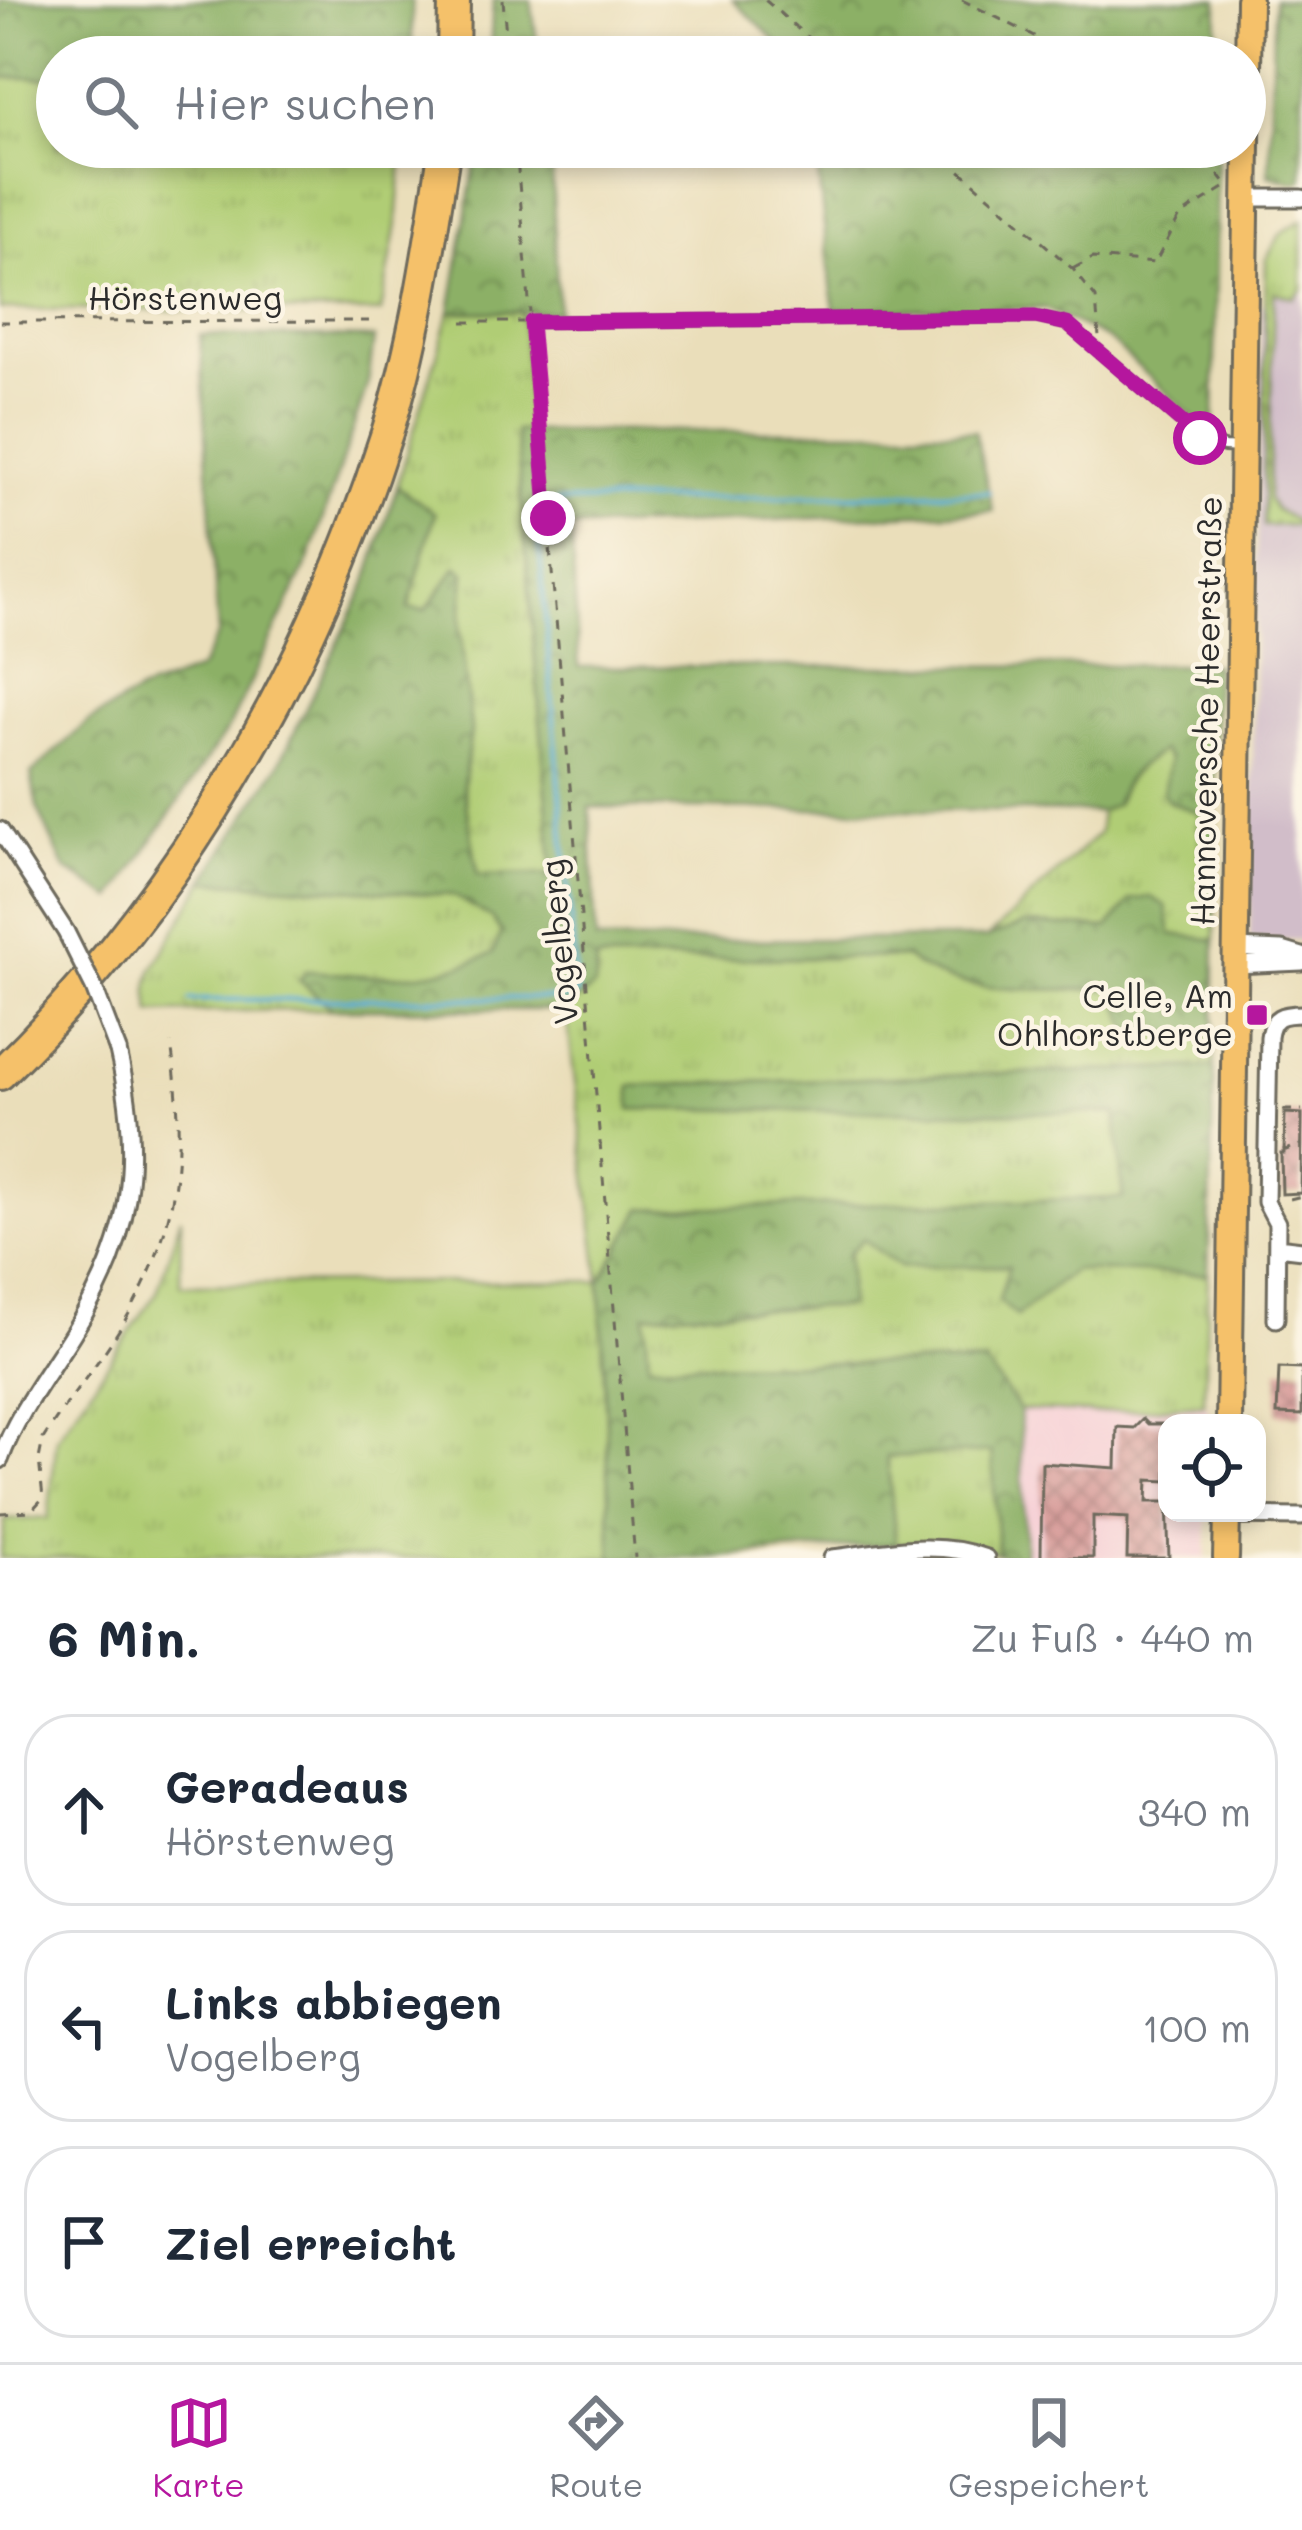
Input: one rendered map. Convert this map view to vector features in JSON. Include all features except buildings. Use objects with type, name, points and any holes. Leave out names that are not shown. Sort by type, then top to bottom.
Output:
[{"type":"highway","points":[[453,36],[454,0]]},
{"type":"highway","points":[[0,1074],[66,1004],[163,885],[236,772],[305,644],[339,568],[387,431],[419,304],[442,168]]},
{"type":"main road","name":"Hannoversche Heerstraße","points":[[1249,0],[1249,36]]},
{"type":"main road","name":"Hannoversche Heerstraße","points":[[1229,1414],[1248,168]]},
{"type":"main road","points":[[1226,1558],[1227,1522]]},
{"type":"street","points":[[1248,198],[1302,198]]},
{"type":"street","points":[[0,830],[66,932],[94,988],[118,1052],[134,1144],[118,1245],[96,1294],[28,1400],[0,1460]]},
{"type":"street","points":[[1235,957],[1302,959]]},
{"type":"street","points":[[1276,1318],[1277,1223],[1266,1202],[1270,1024],[1279,1016],[1302,1014]]},
{"type":"street","points":[[1277,1247],[1302,1250]]},
{"type":"street","points":[[1266,1516],[1302,1517]]},
{"type":"street","points":[[832,1558],[925,1547],[986,1558]]},
{"type":"lane","points":[[531,322],[1035,317],[1067,324],[1200,438],[1243,448]]},
{"type":"path","points":[[503,0],[506,36]]},
{"type":"path","points":[[962,0],[1034,36]]},
{"type":"path","points":[[766,1],[806,36]]},
{"type":"path","name":"Vogelberg","points":[[518,168],[635,1558]]},
{"type":"path","points":[[957,168],[1072,268],[1096,298],[1100,349]]},
{"type":"path","points":[[1072,268],[1093,258],[1155,263],[1180,216],[1227,186],[1214,168]]},
{"type":"path","name":"Hörstenweg","points":[[0,322],[370,321]]},
{"type":"path","points":[[464,322],[531,322]]},
{"type":"path","points":[[0,1513],[31,1511],[44,1498],[39,1459],[43,1439],[130,1310],[155,1256],[176,1192],[181,1115],[171,1042]]},
{"type":"path","points":[[1281,1113],[1302,1110]]},
{"type":"path","points":[[1281,1137],[1286,1150],[1302,1144]]},
{"type":"path","points":[[1290,1199],[1302,1196]]},
{"type":"shaded area","points":[[1302,278],[1302,940],[1250,939],[1261,305]]},
{"type":"shaded area","points":[[1204,1404],[1208,1408],[1208,1414],[1158,1414],[1158,1522],[1207,1522],[1206,1558],[1025,1558],[1020,1410],[1095,1413]]},
{"type":"green space","points":[[0,0],[412,0],[412,36],[36,36],[36,78],[0,77]]},
{"type":"green space","points":[[493,0],[531,0],[536,36],[491,36]]},
{"type":"green space","points":[[733,0],[1218,0],[1217,36],[770,36]]},
{"type":"green space","points":[[1274,0],[1302,0],[1302,181],[1269,175]]},
{"type":"green space","points":[[0,77],[36,78],[36,168],[401,168],[381,312],[0,309]]},
{"type":"green space","points":[[474,168],[552,168],[558,312],[450,312]]},
{"type":"green space","points":[[817,168],[1217,168],[1214,436],[1109,340],[1044,308],[834,310]]},
{"type":"green space","points":[[1302,220],[1302,289],[1293,298],[1274,292],[1268,499],[1275,509],[1302,525],[1263,526],[1266,260],[1281,233]]},
{"type":"green space","points":[[450,312],[522,312],[530,431],[516,432],[553,875],[478,876],[463,786],[471,730],[460,629],[465,573],[456,567],[426,610],[407,609],[435,514],[397,486]]},
{"type":"green space","points":[[200,335],[374,338],[368,383],[309,560],[230,725],[113,899],[65,869],[37,807],[31,774],[88,722],[141,691],[199,670],[218,634]]},
{"type":"green space","points":[[516,431],[975,431],[993,511],[571,528],[579,667],[1215,665],[1215,914],[1205,913],[1199,813],[1169,801],[1163,793],[1169,759],[1162,751],[1133,772],[1116,804],[1100,812],[590,807],[596,941],[986,938],[1025,924],[1108,928],[1131,900],[1151,897],[1166,906],[1171,934],[1215,940],[1214,1037],[1129,1029],[1113,989],[977,985],[950,980],[906,957],[597,960],[595,986],[566,1010],[332,1009],[299,980],[307,971],[379,976],[446,969],[493,953],[501,932],[492,918],[453,895],[204,881],[278,766],[366,585],[397,486],[435,513],[408,609],[426,610],[457,567],[465,573],[460,629],[471,730],[463,786],[478,875],[553,874]]},
{"type":"green space","points":[[1162,751],[1169,759],[1169,802],[1199,813],[1205,912],[1215,914],[1215,940],[1171,934],[1131,900],[1109,928],[1025,924],[987,938],[1099,833],[1100,812],[1116,804],[1133,773]]},
{"type":"green space","points":[[204,881],[453,895],[492,918],[501,932],[493,953],[446,969],[379,976],[307,971],[300,980],[332,1009],[151,1013],[148,986],[152,971]]},
{"type":"green space","points":[[906,957],[950,980],[977,985],[1113,989],[1129,1029],[1214,1037],[1214,1067],[631,1086],[632,1109],[1117,1113],[1123,1199],[642,1209],[600,1282],[612,1558],[0,1558],[5,1520],[48,1518],[57,1438],[157,1292],[181,1217],[180,1285],[600,1281],[566,1010],[595,986],[596,960]]},
{"type":"green space","points":[[1214,1067],[1208,1274],[1074,1270],[1017,1316],[999,1301],[1009,1266],[900,1267],[863,1239],[849,1253],[849,1306],[645,1314],[649,1364],[985,1363],[1020,1410],[1025,1553],[1014,1558],[998,1554],[992,1452],[887,1457],[896,1544],[699,1558],[612,1558],[600,1282],[642,1209],[1123,1198],[1116,1113],[631,1109],[631,1086]]},
{"type":"green space","points":[[863,1239],[900,1267],[1208,1274],[1204,1404],[1095,1413],[1020,1410],[984,1363],[648,1364],[645,1314],[848,1306],[849,1253]]},
{"type":"green space","points":[[993,1452],[998,1554],[953,1540],[896,1544],[887,1456]]},
{"type":"waterway","points":[[557,502],[989,492]]},
{"type":"waterway","points":[[190,1000],[569,998],[577,993],[536,507],[540,503]]},
{"type":"place","name":"Celle, Am Ohlhorstberge","points":[[1257,1015]]},
{"type":"route","points":[[548,518],[531,322],[1035,317],[1067,324],[1200,438]]}]
